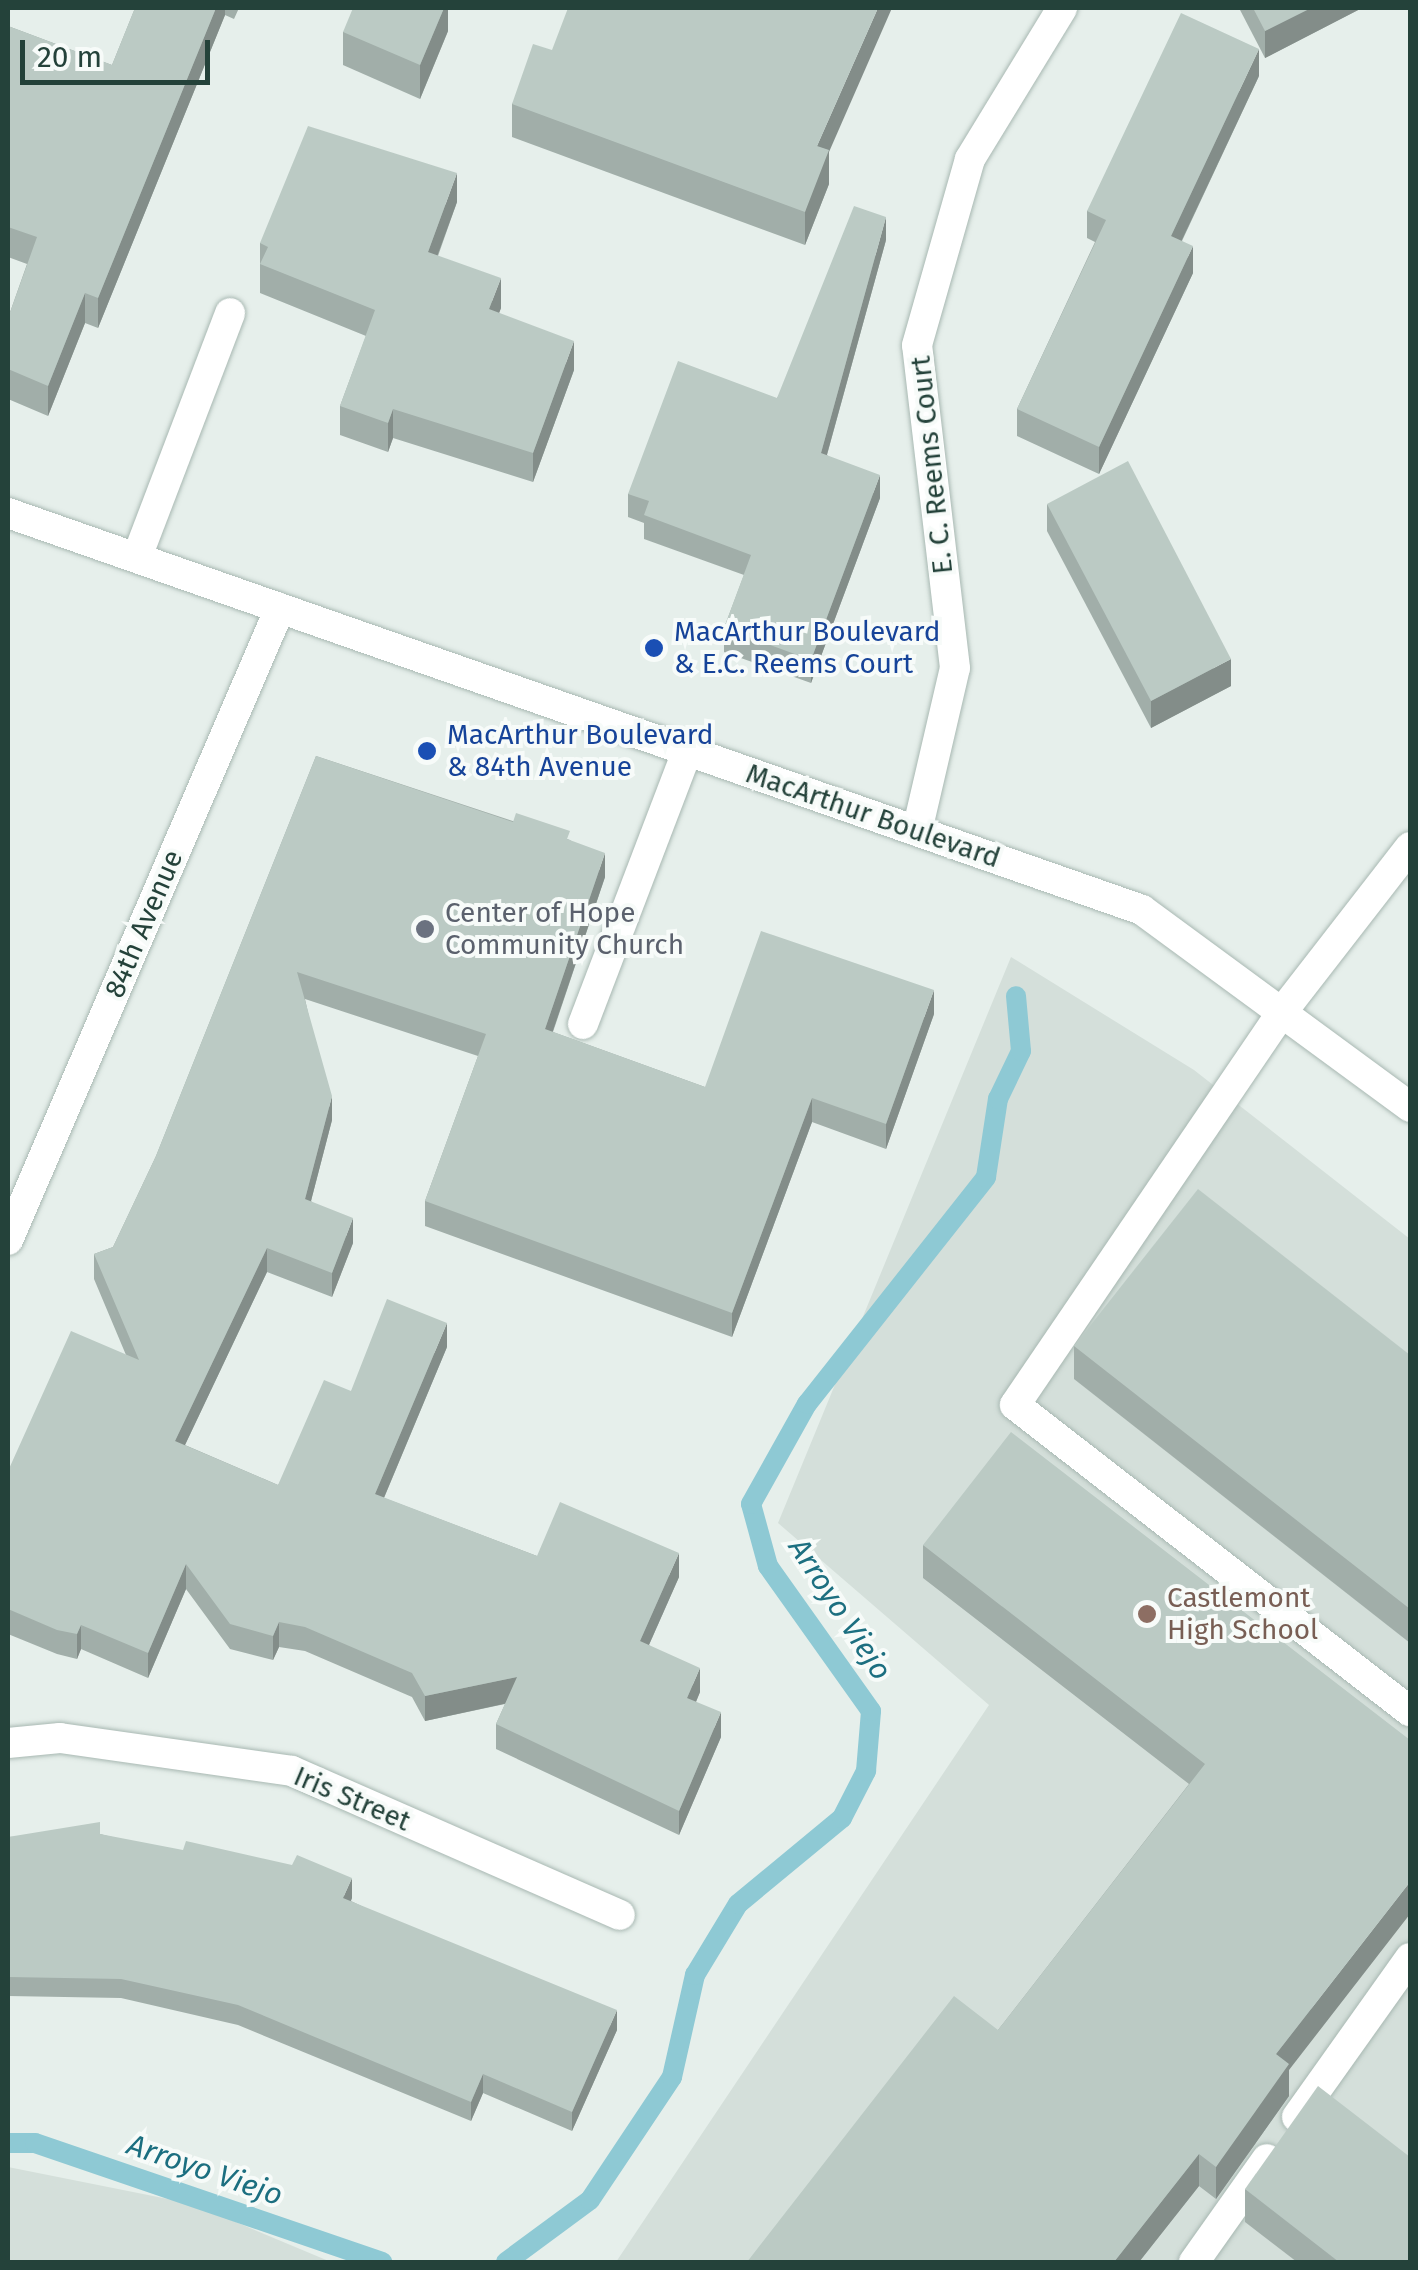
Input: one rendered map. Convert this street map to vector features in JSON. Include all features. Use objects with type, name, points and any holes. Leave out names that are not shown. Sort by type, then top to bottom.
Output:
[{"type":"street","name":"E. C. Reems Court","points":[[917,831],[954,668],[918,345],[970,159],[1062,8]]},
{"type":"street","points":[[138,558],[230,313]]},
{"type":"street","name":"MacArthur Boulevard","points":[[8,513],[1142,910],[1410,1107]]},
{"type":"street","name":"84th Avenue","points":[[8,1240],[280,608]]},
{"type":"street","points":[[583,1024],[687,752]]},
{"type":"street","points":[[1410,848],[1282,1012],[1015,1406],[1410,1712]]},
{"type":"street","name":"Iris Street","points":[[8,1743],[60,1738],[292,1771],[620,1916]]},
{"type":"street","points":[[1194,2262],[1410,1958]]},
{"type":"shaded area","name":"Castlemont High School","points":[[1011,957],[1194,1070],[1410,1239],[1410,2262],[616,2262],[989,1705],[778,1523]]},
{"type":"shaded area","points":[[8,2167],[193,2204],[331,2262],[8,2262]]},
{"type":"building","points":[[135,8],[216,8],[98,298],[85,293],[48,386],[8,369],[8,318],[37,237],[8,227],[8,26],[112,65]]},
{"type":"building","points":[[353,8],[444,8],[420,65],[343,32]]},
{"type":"building","points":[[568,8],[878,8],[817,146],[829,150],[805,212],[512,104],[533,44],[552,50]]},
{"type":"building","points":[[1253,8],[1311,8],[1265,31]]},
{"type":"building","points":[[1181,13],[1259,49],[1171,236],[1193,246],[1099,447],[1017,409],[1106,220],[1087,211]]},
{"type":"building","points":[[308,126],[457,173],[428,252],[501,278],[489,309],[574,341],[533,453],[393,409],[388,423],[340,406],[375,310],[260,264],[268,247],[260,243]]},
{"type":"building","points":[[854,206],[886,217],[821,453],[880,475],[811,660],[724,628],[751,555],[644,515],[649,501],[628,494],[678,361],[777,398]]},
{"type":"building","points":[[1128,461],[1231,659],[1151,701],[1047,504]]},
{"type":"building","points":[[316,756],[513,822],[516,813],[570,831],[567,839],[605,853],[545,1029],[705,1087],[761,931],[934,990],[886,1124],[812,1098],[732,1313],[425,1201],[486,1034],[297,972],[332,1096],[305,1199],[353,1218],[332,1273],[267,1248],[175,1441],[278,1485],[324,1380],[351,1391],[387,1299],[447,1323],[375,1494],[537,1556],[560,1502],[679,1553],[640,1641],[700,1668],[687,1698],[721,1712],[679,1811],[496,1724],[517,1677],[425,1696],[412,1673],[305,1627],[279,1622],[273,1636],[230,1624],[186,1564],[148,1653],[81,1625],[77,1634],[57,1630],[8,1609],[8,1471],[71,1331],[139,1360],[94,1254],[113,1247],[156,1156]]},
{"type":"building","points":[[1198,1189],[1410,1355],[1410,1609],[1074,1346]]},
{"type":"building","points":[[1011,1432],[1410,1740],[1410,1882],[1276,2054],[1289,2064],[1216,2167],[1199,2154],[1114,2262],[747,2262],[954,1996],[998,2030],[1205,1764],[923,1545]]},
{"type":"building","points":[[100,1822],[100,1834],[183,1850],[186,1841],[292,1865],[297,1855],[352,1878],[343,1898],[617,2010],[572,2112],[483,2074],[471,2102],[238,2005],[121,1979],[8,1977],[8,1837]]},
{"type":"building","points":[[1318,2086],[1410,2157],[1410,2262],[1339,2262],[1245,2189]]},
{"type":"waterway","name":"Arroyo Viejo","points":[[506,2262],[590,2200],[672,2077],[695,1975],[738,1904],[842,1818],[866,1771],[871,1711],[768,1566],[751,1504],[807,1404],[986,1177],[998,1099],[1021,1051],[1016,996]]},
{"type":"waterway","name":"Arroyo Viejo","points":[[8,2143],[35,2143],[382,2262]]},
{"type":"place","name":"MacArthur Boulevard & E.C. Reems Court","points":[[654,648]]},
{"type":"place","name":"MacArthur Boulevard & 84th Avenue","points":[[427,751]]},
{"type":"place","name":"Center of Hope Community Church","points":[[425,929]]},
{"type":"place","name":"Castlemont High School","points":[[1147,1614]]}]
